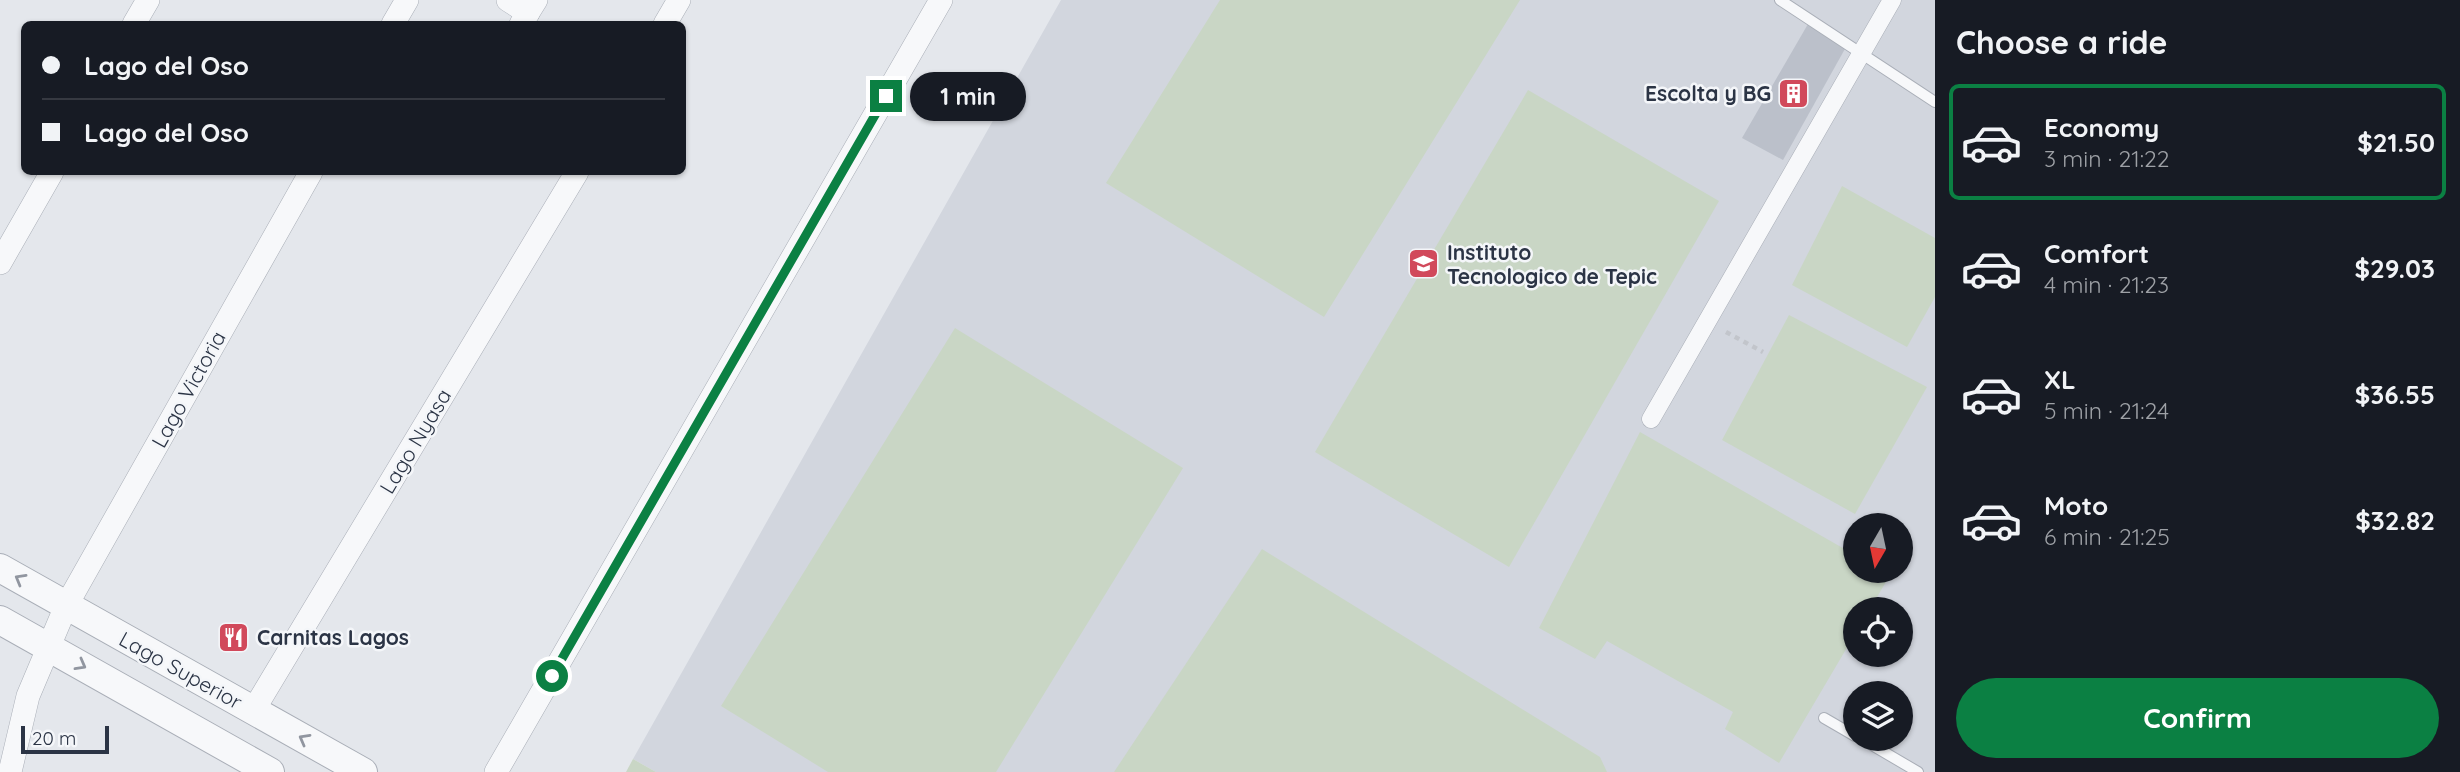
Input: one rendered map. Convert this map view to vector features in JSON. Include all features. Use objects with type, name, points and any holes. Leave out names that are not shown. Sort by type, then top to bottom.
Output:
[{"type":"street","points":[[136,21],[148,0]]},
{"type":"street","points":[[395,21],[407,0]]},
{"type":"street","points":[[508,0],[528,12]]},
{"type":"street","points":[[667,21],[680,0]]},
{"type":"street","points":[[496,772],[942,0]]},
{"type":"street","points":[[1651,419],[1892,0]]},
{"type":"street","points":[[0,263],[50,175]]},
{"type":"street","name":"Lago Victoria","points":[[10,772],[28,696],[66,606],[309,175]]},
{"type":"street","name":"Lago Nyasa","points":[[253,711],[575,175]]},
{"type":"street","name":"Lago Superior","points":[[0,568],[363,772]]},
{"type":"street","points":[[0,620],[270,772]]},
{"type":"lane","points":[[1780,0],[1935,102]]},
{"type":"lane","points":[[1824,718],[1843,729]]},
{"type":"lane","points":[[1882,751],[1918,772]]},
{"type":"path","points":[[1707,321],[1763,352]]},
{"type":"shaded area","name":"Instituto Tecnologico de Tepic","points":[[1061,0],[1935,0],[1935,772],[656,772],[633,759]]},
{"type":"green space","points":[[1220,0],[1520,0],[1324,317],[1106,183]]},
{"type":"green space","points":[[1528,90],[1719,201],[1509,567],[1315,452]]},
{"type":"green space","points":[[1842,186],[1935,238],[1935,297],[1907,347],[1792,285]]},
{"type":"green space","points":[[1789,315],[1927,387],[1856,513],[1722,440]]},
{"type":"green space","points":[[955,328],[1183,468],[996,772],[828,772],[721,706]]},
{"type":"green space","points":[[1640,432],[1843,548],[1843,583],[1885,583],[1877,597],[1843,597],[1843,654],[1779,763],[1725,729],[1733,712],[1607,641],[1595,659],[1539,628]]},
{"type":"green space","points":[[1262,549],[1600,757],[1607,772],[1114,772]]},
{"type":"green space","points":[[633,759],[656,772],[626,772]]},
{"type":"building","name":"Escolta y BG","points":[[1808,24],[1846,47],[1783,160],[1742,138]]},
{"type":"place","name":"Escolta y BG","points":[[1794,93]]},
{"type":"place","name":"Instituto Tecnologico de Tepic","points":[[1424,264]]},
{"type":"place","name":"Carnitas Lagos","points":[[234,637]]},
{"type":"route","points":[[552,676],[886,96]]}]
